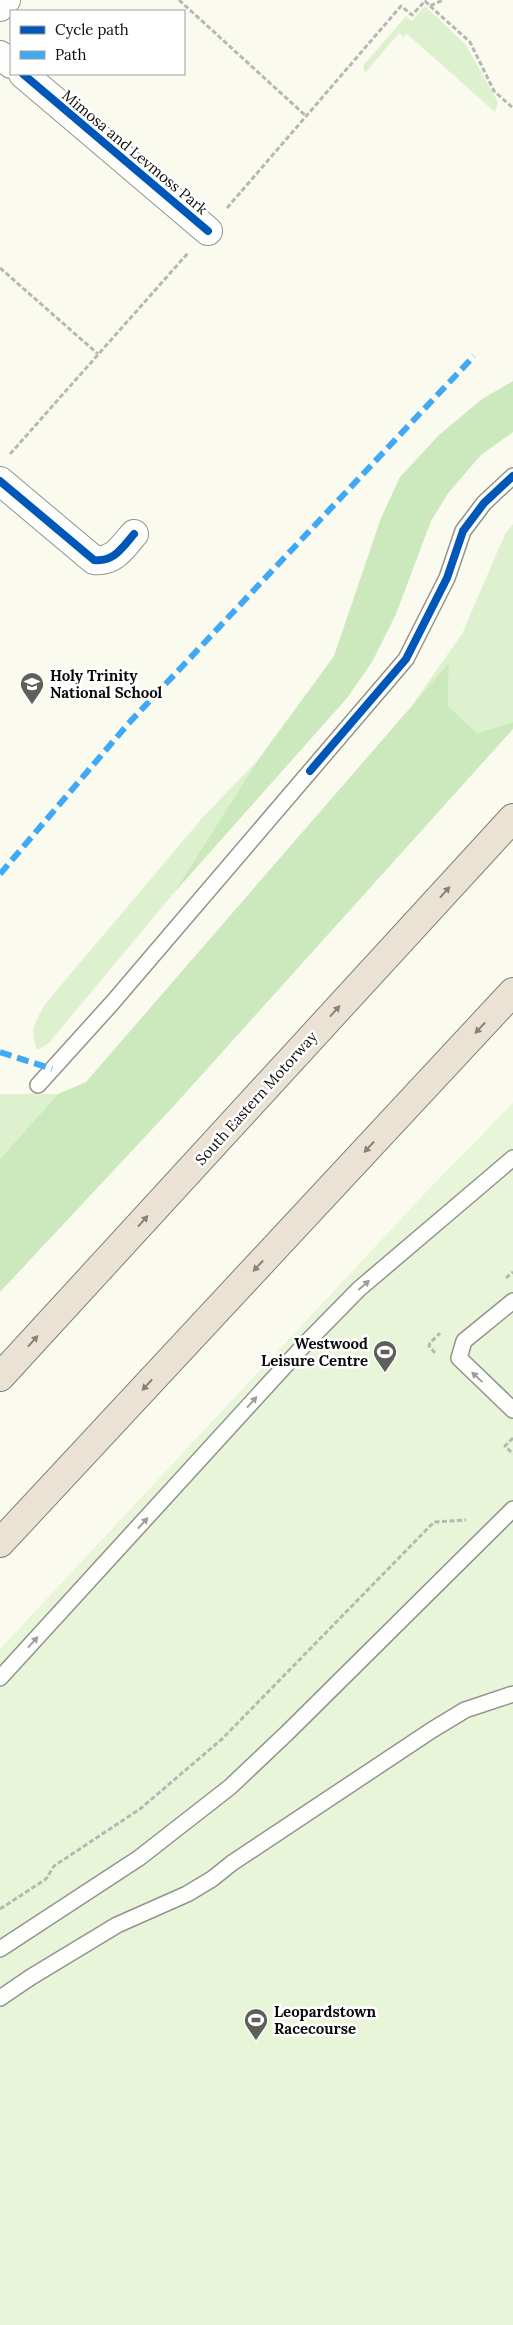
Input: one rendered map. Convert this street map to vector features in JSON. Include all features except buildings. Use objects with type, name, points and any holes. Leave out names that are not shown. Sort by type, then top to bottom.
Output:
[{"type":"highway","name":"South Eastern Motorway","points":[[0,1377],[513,818]]},
{"type":"highway","points":[[0,1543],[513,992]]},
{"type":"street","points":[[0,7],[6,0]]},
{"type":"street","points":[[0,55],[10,63]]},
{"type":"street","name":"Mimosa and Levmoss Park","points":[[23,75],[208,231]]},
{"type":"street","points":[[0,481],[94,560],[104,561],[116,555],[134,534]]},
{"type":"lane","points":[[38,1085],[113,1002],[406,659],[447,578],[463,531],[484,503],[513,476]]},
{"type":"lane","points":[[0,1678],[306,1344],[359,1289],[513,1158]]},
{"type":"lane","points":[[513,1301],[464,1341],[460,1358],[513,1410]]},
{"type":"lane","points":[[0,1949],[140,1858],[230,1787],[287,1734],[513,1509]]},
{"type":"lane","points":[[0,1998],[117,1925],[188,1894],[465,1710],[513,1694]]},
{"type":"path","points":[[179,0],[306,116]]},
{"type":"path","points":[[430,6],[443,0]]},
{"type":"path","points":[[425,1],[470,42],[494,91],[513,108]]},
{"type":"path","points":[[0,268],[98,354]]},
{"type":"path","points":[[513,1438],[504,1446],[513,1454]]},
{"type":"path","points":[[0,1909],[46,1879],[54,1866],[140,1809],[222,1739],[434,1522],[466,1520],[472,1516]]},
{"type":"green space","points":[[425,6],[466,45],[498,102],[495,112],[406,33],[404,37],[399,33],[365,73],[363,66],[406,16],[412,21]]},
{"type":"green space","points":[[513,381],[513,432],[481,455],[449,492],[431,521],[396,614],[372,662],[347,698],[173,894],[258,760],[334,656],[381,518],[400,477],[439,435],[482,399]]},
{"type":"green space","points":[[513,524],[513,722],[477,733],[448,706],[449,664],[412,705],[462,634],[505,534]]},
{"type":"green space","points":[[449,663],[448,706],[477,733],[513,722],[513,729],[171,1109],[0,1292],[0,1159],[58,1094],[86,1082]]},
{"type":"green space","points":[[258,760],[173,894],[48,1044],[37,1050],[33,1031],[46,1003],[204,816]]},
{"type":"green space","points":[[0,1094],[58,1094],[0,1159]]},
{"type":"green space","name":"Leopardstown Racecourse","points":[[513,1103],[513,2325],[0,2325],[0,1649],[429,1189]]},
{"type":"marked path","points":[[0,874],[128,724],[474,356]]},
{"type":"marked path","points":[[0,1052],[52,1069]]},
{"type":"cycle path","points":[[24,75],[208,231]]},
{"type":"cycle path","points":[[310,771],[406,659],[447,578],[463,531],[484,503],[513,476]]},
{"type":"cycle path","points":[[0,481],[94,560],[107,559],[117,553],[134,534]]},
{"type":"place","name":"Holy Trinity National School","points":[[32,705]]},
{"type":"place","name":"Westwood Leisure Centre","points":[[385,1373]]},
{"type":"place","name":"Leopardstown Racecourse","points":[[256,2041]]}]
